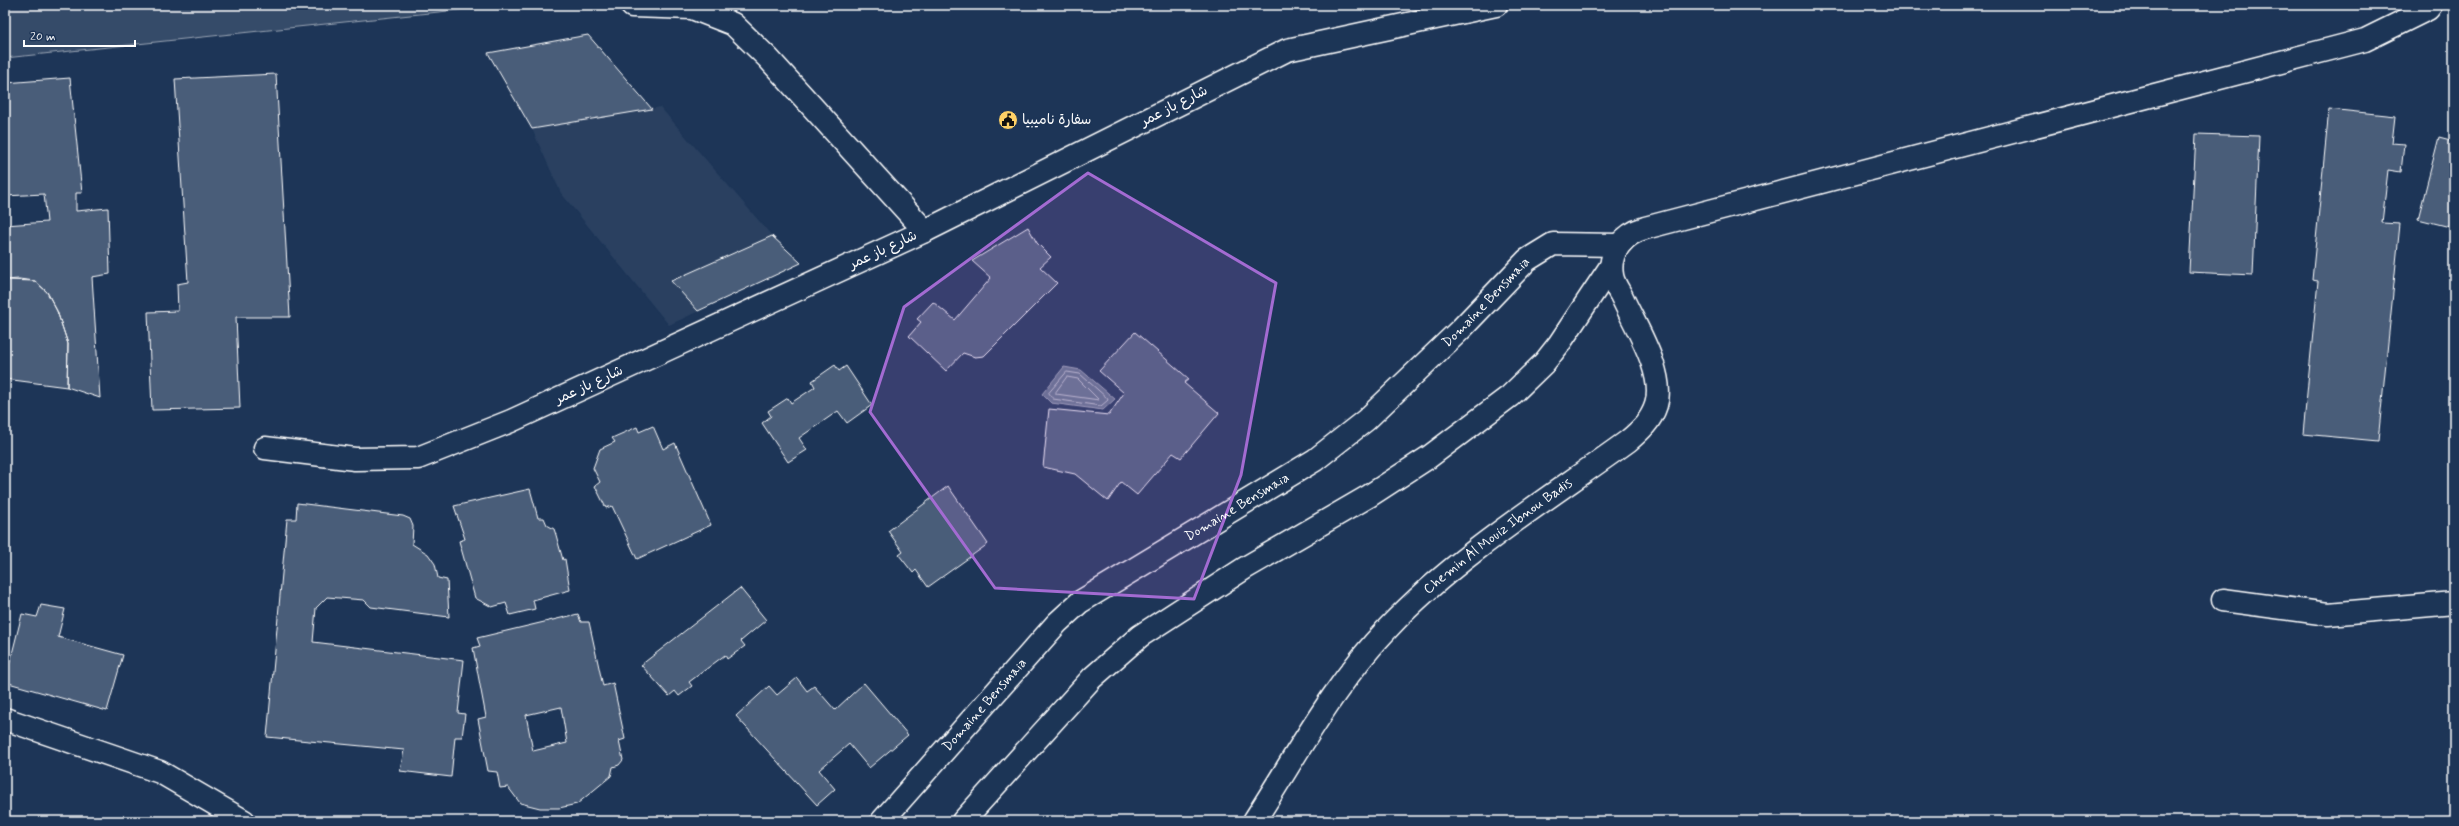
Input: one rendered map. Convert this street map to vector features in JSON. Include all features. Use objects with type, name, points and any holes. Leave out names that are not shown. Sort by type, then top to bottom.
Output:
[{"type":"street","name":"شارع باز عمر","points":[[265,448],[356,459],[418,458],[512,421],[925,231],[1287,50],[1496,5]]},
{"type":"street","points":[[632,6],[692,8],[733,24],[768,58],[925,231]]},
{"type":"street","points":[[963,821],[1092,678],[1140,636],[1246,568],[1369,496],[1429,457],[1510,396],[1544,363],[1559,344],[1611,266],[1619,245],[1635,231],[2365,40],[2428,6]]},
{"type":"street","name":"Domaine Bensmaia","points":[[882,821],[1057,623],[1080,602],[1315,460],[1366,420],[1461,329],[1527,260],[1553,244],[1619,245]]},
{"type":"street","name":"Chemin Al Mouiz Ibnou Badis","points":[[1254,821],[1333,698],[1358,662],[1387,628],[1452,569],[1622,446],[1645,426],[1656,405],[1658,382],[1651,361],[1612,276],[1611,266]]},
{"type":"street","points":[[2223,600],[2328,614],[2454,603]]},
{"type":"street","points":[[5,720],[160,772],[244,821]]},
{"type":"highlighted area","points":[[1088,173],[1276,283],[1241,475],[1194,599],[995,588],[870,412],[904,307]]},
{"type":"shaded area","points":[[5,5],[467,5],[467,9],[5,58]]},
{"type":"shaded area","points":[[588,35],[651,109],[660,107],[772,236],[801,263],[669,325],[561,193],[532,129],[488,53]]},
{"type":"water","points":[[1064,367],[1081,370],[1115,399],[1103,410],[1051,403],[1042,394]]},
{"type":"building","points":[[588,35],[652,109],[532,129],[488,53]]},
{"type":"building","points":[[276,74],[290,317],[236,317],[240,408],[152,410],[148,312],[178,311],[177,284],[188,282],[175,79]]},
{"type":"building","points":[[70,78],[82,193],[76,193],[76,211],[108,208],[110,274],[92,277],[100,398],[67,387],[68,344],[57,311],[47,292],[35,281],[5,280],[5,225],[47,222],[44,194],[5,196],[5,83]]},
{"type":"building","points":[[2329,109],[2395,116],[2392,143],[2404,144],[2401,172],[2388,170],[2382,223],[2400,224],[2378,441],[2303,434],[2318,281],[2312,280]]},
{"type":"building","points":[[2196,134],[2259,136],[2253,275],[2189,272]]},
{"type":"building","points":[[2439,137],[2454,141],[2454,228],[2418,219]]},
{"type":"building","points":[[1028,227],[1037,243],[1051,257],[1040,267],[1057,283],[984,356],[975,357],[963,353],[946,371],[909,336],[921,322],[917,319],[933,302],[955,320],[991,278],[972,261]]},
{"type":"building","points":[[772,236],[801,263],[698,311],[671,281]]},
{"type":"building","points":[[19,279],[35,281],[47,292],[57,311],[68,344],[67,387],[5,379],[5,280]]},
{"type":"building","points":[[1135,332],[1189,379],[1184,383],[1219,413],[1181,458],[1173,453],[1137,495],[1121,482],[1108,501],[1075,474],[1043,467],[1049,409],[1109,415],[1124,393],[1099,371]]},
{"type":"building","points":[[835,365],[839,371],[846,366],[872,405],[847,423],[838,411],[799,438],[807,450],[788,462],[762,423],[771,416],[768,411],[788,398],[791,403],[815,387],[812,381]]},
{"type":"building","points":[[653,426],[663,449],[675,443],[711,525],[637,559],[612,506],[606,508],[595,486],[600,482],[593,468],[600,449],[615,442],[612,438],[637,427],[639,432]]},
{"type":"building","points":[[948,486],[988,544],[928,587],[916,570],[913,573],[899,555],[903,552],[888,531]]},
{"type":"building","points":[[530,489],[538,518],[544,518],[547,525],[554,529],[563,560],[565,559],[570,590],[533,600],[535,609],[510,615],[506,603],[492,607],[475,598],[459,541],[465,539],[454,506]]},
{"type":"building","points":[[297,503],[403,516],[410,519],[413,526],[412,544],[428,554],[435,564],[438,578],[447,580],[449,617],[371,607],[364,600],[327,597],[316,608],[313,642],[464,660],[458,713],[465,714],[462,737],[455,737],[451,777],[400,771],[404,750],[267,737],[287,519],[296,519]]},
{"type":"building","points":[[740,588],[766,620],[741,641],[745,646],[727,659],[725,655],[689,682],[692,686],[679,696],[675,691],[669,696],[641,665]]},
{"type":"building","points":[[41,605],[65,609],[58,637],[123,655],[107,711],[5,682],[22,614],[37,617]]},
{"type":"building","points":[[578,614],[581,622],[589,622],[603,686],[613,683],[625,739],[619,741],[623,760],[619,765],[613,767],[611,776],[577,804],[559,808],[540,808],[520,803],[508,787],[500,788],[497,772],[488,771],[478,719],[486,717],[473,648],[480,646],[477,638]],"holes":[[[561,707],[567,743],[533,751],[526,715]]]},
{"type":"building","points":[[797,678],[807,691],[814,686],[835,710],[864,683],[908,735],[869,768],[849,744],[819,770],[835,789],[817,805],[736,716],[769,686],[777,695]]},
{"type":"place","name":"سفارة ناميبيا","points":[[1008,120]]}]
